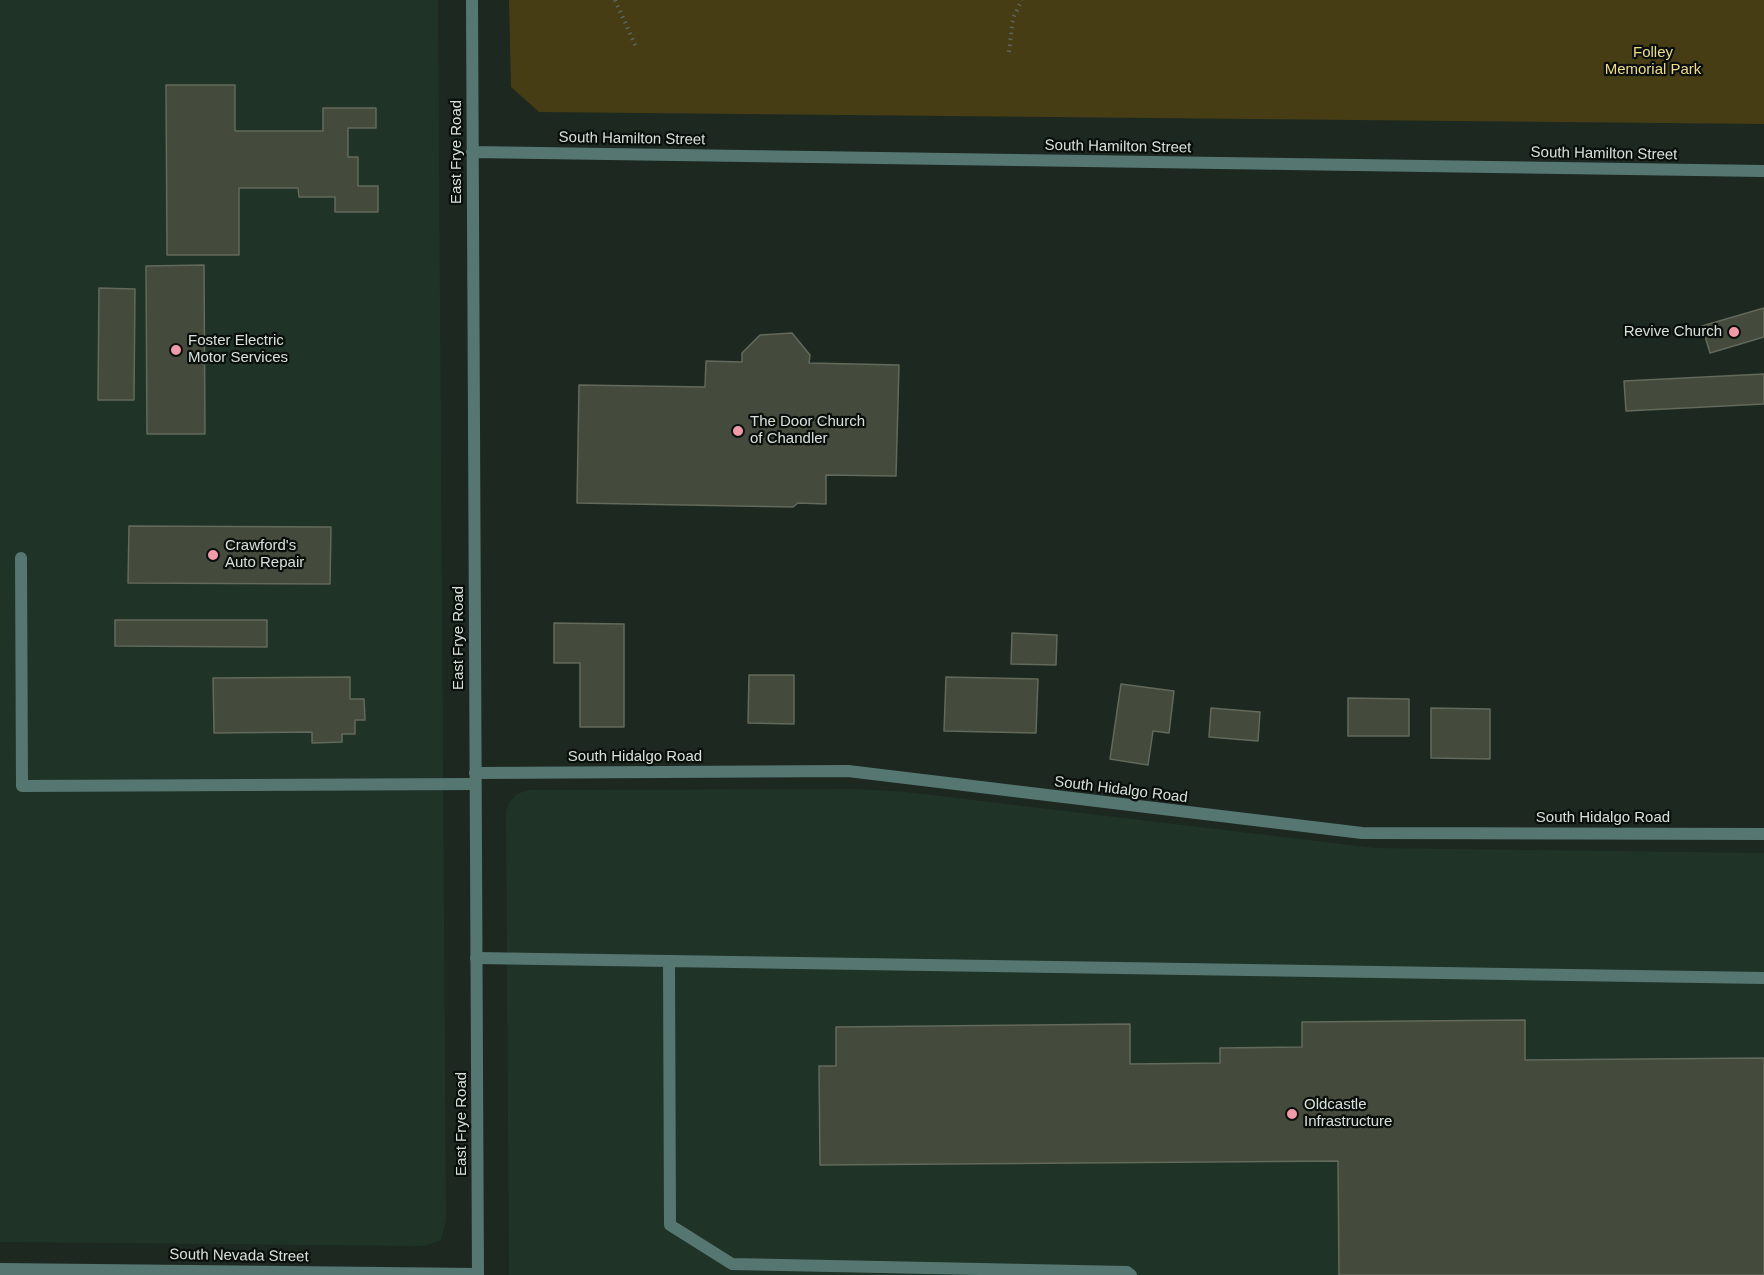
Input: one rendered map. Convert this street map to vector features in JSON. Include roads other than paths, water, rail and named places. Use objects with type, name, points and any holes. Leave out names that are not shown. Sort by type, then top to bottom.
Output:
[{"type":"street","name":"East Frye Road","points":[[472,0],[478,1274]]},
{"type":"street","name":"South Hamilton Street","points":[[472,152],[1764,171]]},
{"type":"street","name":"South Hidalgo Road","points":[[21,558],[22,786],[848,771],[1362,833],[1764,834]]},
{"type":"street","points":[[476,958],[1764,978]]},
{"type":"street","points":[[669,962],[670,1225],[732,1263],[1127,1272],[1131,1275]]},
{"type":"street","name":"South Nevada Street","points":[[0,1269],[478,1274]]},
{"type":"place","name":"Revive Church","points":[[1734,332]]},
{"type":"place","name":"Foster Electric Motor Services","points":[[176,350]]},
{"type":"place","name":"The Door Church of Chandler","points":[[738,431]]},
{"type":"place","name":"Crawford's Auto Repair","points":[[213,555]]},
{"type":"place","name":"Oldcastle Infrastructure","points":[[1292,1114]]},
{"type":"park label","name":"Folley Memorial Park","points":[[1653,62]]}]
